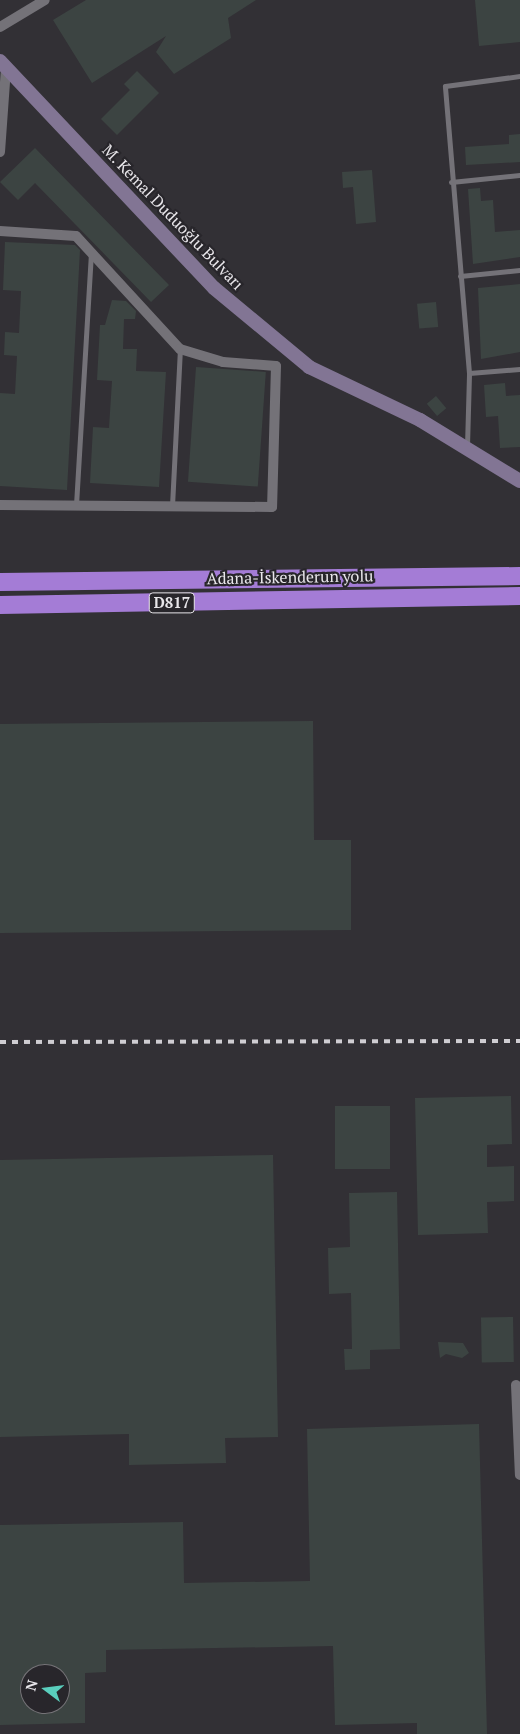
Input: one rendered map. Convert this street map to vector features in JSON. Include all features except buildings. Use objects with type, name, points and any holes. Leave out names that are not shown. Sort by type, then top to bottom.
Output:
[{"type":"highway","name":"Adana-İskenderun yolu","points":[[0,582],[389,576],[520,576]]},
{"type":"highway","name":"D817","points":[[0,605],[520,596]]},
{"type":"street","points":[[0,28],[45,0]]},
{"type":"street","points":[[0,152],[3,64]]},
{"type":"street","name":"M. Kemal Duduoğlu Bulvarı","points":[[3,64],[214,288],[309,366],[420,420],[520,481]]},
{"type":"street","points":[[0,231],[76,236],[180,349],[223,362],[276,366],[272,507],[0,505]]},
{"type":"street","points":[[516,1385],[520,1475]]},
{"type":"lane","points":[[467,449],[469,373],[451,182],[445,86],[520,76]]},
{"type":"lane","points":[[451,182],[520,175]]},
{"type":"lane","points":[[76,505],[91,253]]},
{"type":"lane","points":[[460,276],[520,270]]},
{"type":"lane","points":[[172,506],[180,349]]},
{"type":"lane","points":[[469,373],[520,369]]},
{"type":"railway","points":[[0,1042],[520,1041]]}]
